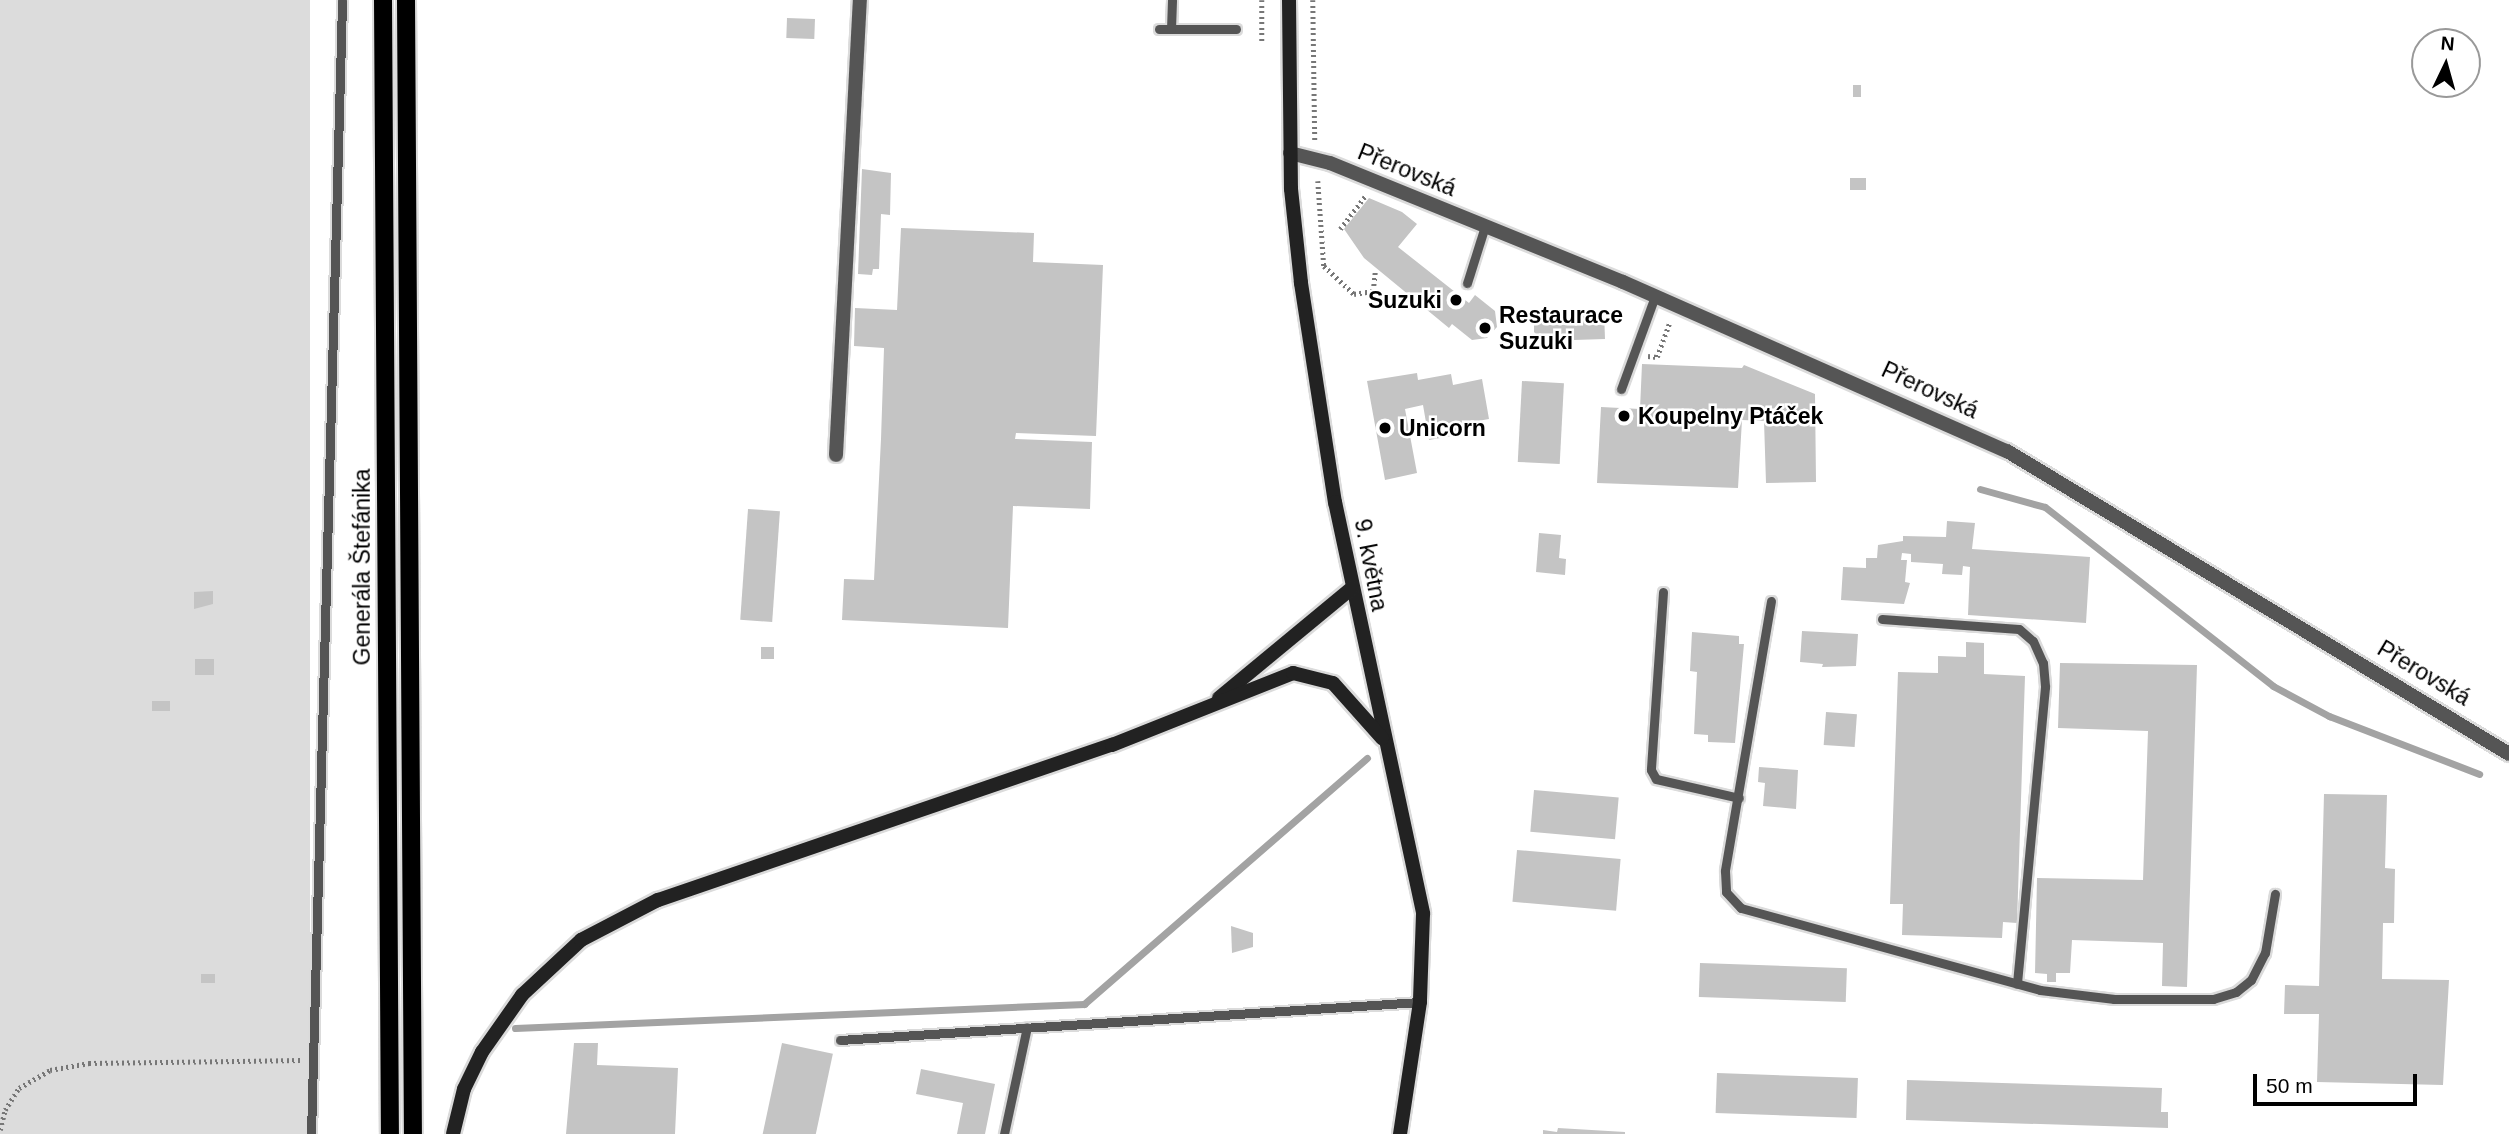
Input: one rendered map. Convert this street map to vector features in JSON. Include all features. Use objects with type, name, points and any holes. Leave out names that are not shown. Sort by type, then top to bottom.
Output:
[{"type":"main road","name":"Generála Štefánika","points":[[383,0],[390,1134]]},
{"type":"main road","name":"Generála Štefánika","points":[[406,0],[413,1134]]},
{"type":"main road","name":"9. května","points":[[1289,0],[1290,153],[1301,283],[1352,588],[1423,914],[1420,1002],[1400,1134]]},
{"type":"main road","points":[[1195,713],[1250,677],[1352,588]]},
{"type":"main road","points":[[453,1134],[464,1089],[500,1022],[548,966],[581,940],[658,900],[1112,746],[1280,677],[1305,673],[1345,693],[1386,744]]},
{"type":"street","points":[[836,455],[860,0]]},
{"type":"street","name":"Přerovská","points":[[1290,153],[1330,163],[1655,296],[2007,451],[2509,754]]},
{"type":"lane","points":[[311,1134],[342,0]]},
{"type":"lane","points":[[1171,29],[1172,0]]},
{"type":"lane","points":[[1159,29],[1236,29]]},
{"type":"lane","points":[[1467,283],[1485,226]]},
{"type":"lane","points":[[1621,389],[1655,296]]},
{"type":"lane","points":[[1663,592],[1651,771],[1656,779],[1739,798]]},
{"type":"lane","points":[[1770,601],[1725,870],[1726,892],[1741,908],[2017,984],[2114,999],[2213,999],[2236,992],[2251,980],[2265,953],[2275,894]]},
{"type":"lane","points":[[1882,619],[2019,629],[2033,641],[2043,663],[2045,687],[2017,984]]},
{"type":"lane","points":[[839,1040],[1420,1002]]},
{"type":"lane","points":[[1004,1134],[1027,1027]]},
{"type":"path","points":[[1262,0],[1262,43]]},
{"type":"path","points":[[1313,0],[1315,140]]},
{"type":"path","points":[[1326,175],[1317,179],[1324,266],[1354,294],[1373,291],[1375,272]]},
{"type":"path","points":[[1340,229],[1370,190],[1359,186]]},
{"type":"path","points":[[1649,312],[1682,326]]},
{"type":"path","points":[[1665,333],[1670,321]]},
{"type":"path","points":[[0,1130],[5,1111],[19,1088],[50,1070],[89,1062],[313,1060]]},
{"type":"shaded area","points":[[0,0],[310,0],[310,1134],[0,1134]]},
{"type":"building","points":[[787,18],[815,19],[814,39],[786,38]]},
{"type":"building","points":[[1853,85],[1861,85],[1861,97],[1853,97]]},
{"type":"building","points":[[862,169],[891,173],[890,215],[881,214],[879,269],[873,269],[872,275],[858,274]]},
{"type":"building","points":[[1850,178],[1866,178],[1866,190],[1850,190]]},
{"type":"building","points":[[1369,198],[1402,212],[1417,224],[1398,247],[1469,303],[1475,295],[1495,311],[1497,327],[1487,338],[1472,340],[1452,324],[1449,328],[1364,258],[1344,229]]},
{"type":"building","points":[[901,228],[1034,233],[1033,262],[1103,265],[1096,436],[1016,433],[1015,439],[1092,442],[1090,509],[1013,506],[1008,628],[842,620],[844,579],[874,580],[881,439],[884,348],[854,346],[855,308],[897,310]]},
{"type":"building","points":[[1542,311],[1604,311],[1605,339],[1543,341],[1534,332],[1534,320]]},
{"type":"building","points":[[1642,364],[1742,368],[1744,365],[1815,394],[1816,482],[1766,483],[1764,421],[1742,420],[1738,488],[1597,483],[1601,407],[1640,409]]},
{"type":"building","points":[[1417,373],[1418,380],[1451,374],[1453,385],[1482,379],[1489,419],[1461,424],[1463,434],[1429,440],[1423,405],[1405,409],[1417,473],[1385,480],[1367,381]]},
{"type":"building","points":[[1522,381],[1564,383],[1560,464],[1518,462]]},
{"type":"building","points":[[748,509],[780,511],[772,622],[740,620]]},
{"type":"building","points":[[1947,521],[1975,523],[1972,549],[2090,557],[2086,623],[1968,615],[1970,567],[1963,566],[1962,575],[1942,574],[1943,564],[1911,562],[1911,554],[1902,553],[1901,560],[1907,560],[1905,582],[1910,583],[1904,604],[1841,600],[1843,567],[1866,568],[1866,558],[1877,558],[1878,545],[1903,541],[1903,536],[1946,537]]},
{"type":"building","points":[[1539,533],[1561,535],[1559,558],[1566,559],[1565,575],[1536,572]]},
{"type":"building","points":[[213,591],[213,604],[194,609],[194,592]]},
{"type":"building","points":[[1802,631],[1858,634],[1856,666],[1822,667],[1823,664],[1800,662]]},
{"type":"building","points":[[1692,632],[1739,636],[1739,644],[1744,644],[1735,743],[1708,742],[1708,735],[1694,734],[1697,672],[1690,671]]},
{"type":"building","points":[[1966,642],[1984,643],[1984,674],[2025,676],[2017,923],[2003,922],[2002,938],[1902,935],[1903,904],[1890,904],[1898,672],[1938,673],[1938,656],[1966,657]]},
{"type":"building","points":[[761,647],[774,647],[774,659],[761,659]]},
{"type":"building","points":[[195,659],[214,659],[214,675],[195,675]]},
{"type":"building","points":[[2060,663],[2197,665],[2187,987],[2162,986],[2163,943],[2072,940],[2070,973],[2056,973],[2056,982],[2047,982],[2047,974],[2035,973],[2037,878],[2143,880],[2148,731],[2058,728]]},
{"type":"building","points":[[152,701],[170,701],[170,711],[152,711]]},
{"type":"building","points":[[1826,712],[1857,714],[1855,747],[1824,745]]},
{"type":"building","points":[[1759,767],[1798,770],[1796,809],[1763,806],[1765,783],[1758,782]]},
{"type":"building","points":[[1534,790],[1619,797],[1615,839],[1530,832]]},
{"type":"building","points":[[2324,794],[2387,795],[2385,868],[2395,869],[2394,923],[2383,923],[2382,979],[2449,980],[2443,1085],[2317,1082],[2319,1014],[2284,1014],[2285,985],[2319,986]]},
{"type":"building","points":[[1517,850],[1621,859],[1616,911],[1512,902]]},
{"type":"building","points":[[1231,926],[1253,933],[1253,947],[1232,953]]},
{"type":"building","points":[[1700,963],[1847,968],[1846,1002],[1699,997]]},
{"type":"building","points":[[201,974],[215,974],[215,983],[201,983]]},
{"type":"building","points":[[574,1043],[598,1043],[597,1065],[678,1068],[675,1134],[566,1134]]},
{"type":"building","points":[[782,1043],[833,1054],[816,1134],[763,1134]]},
{"type":"building","points":[[921,1069],[995,1084],[985,1134],[957,1134],[963,1103],[916,1094]]},
{"type":"building","points":[[1717,1073],[1858,1078],[1857,1118],[1716,1113]]},
{"type":"building","points":[[1907,1080],[2162,1088],[2161,1112],[2168,1112],[2168,1128],[1906,1120]]},
{"type":"building","points":[[1558,1128],[1625,1134],[1543,1134],[1543,1130],[1557,1132]]},
{"type":"waterway","points":[[1980,489],[2045,507],[2273,686],[2329,716],[2479,774]]},
{"type":"waterway","points":[[515,1028],[1084,1004],[1367,758]]},
{"type":"place","name":"Suzuki","points":[[1456,300]]},
{"type":"place","name":"Restaurace Suzuki","points":[[1485,328]]},
{"type":"place","name":"Koupelny Ptáček","points":[[1624,416]]},
{"type":"place","name":"Unicorn","points":[[1385,428]]}]
